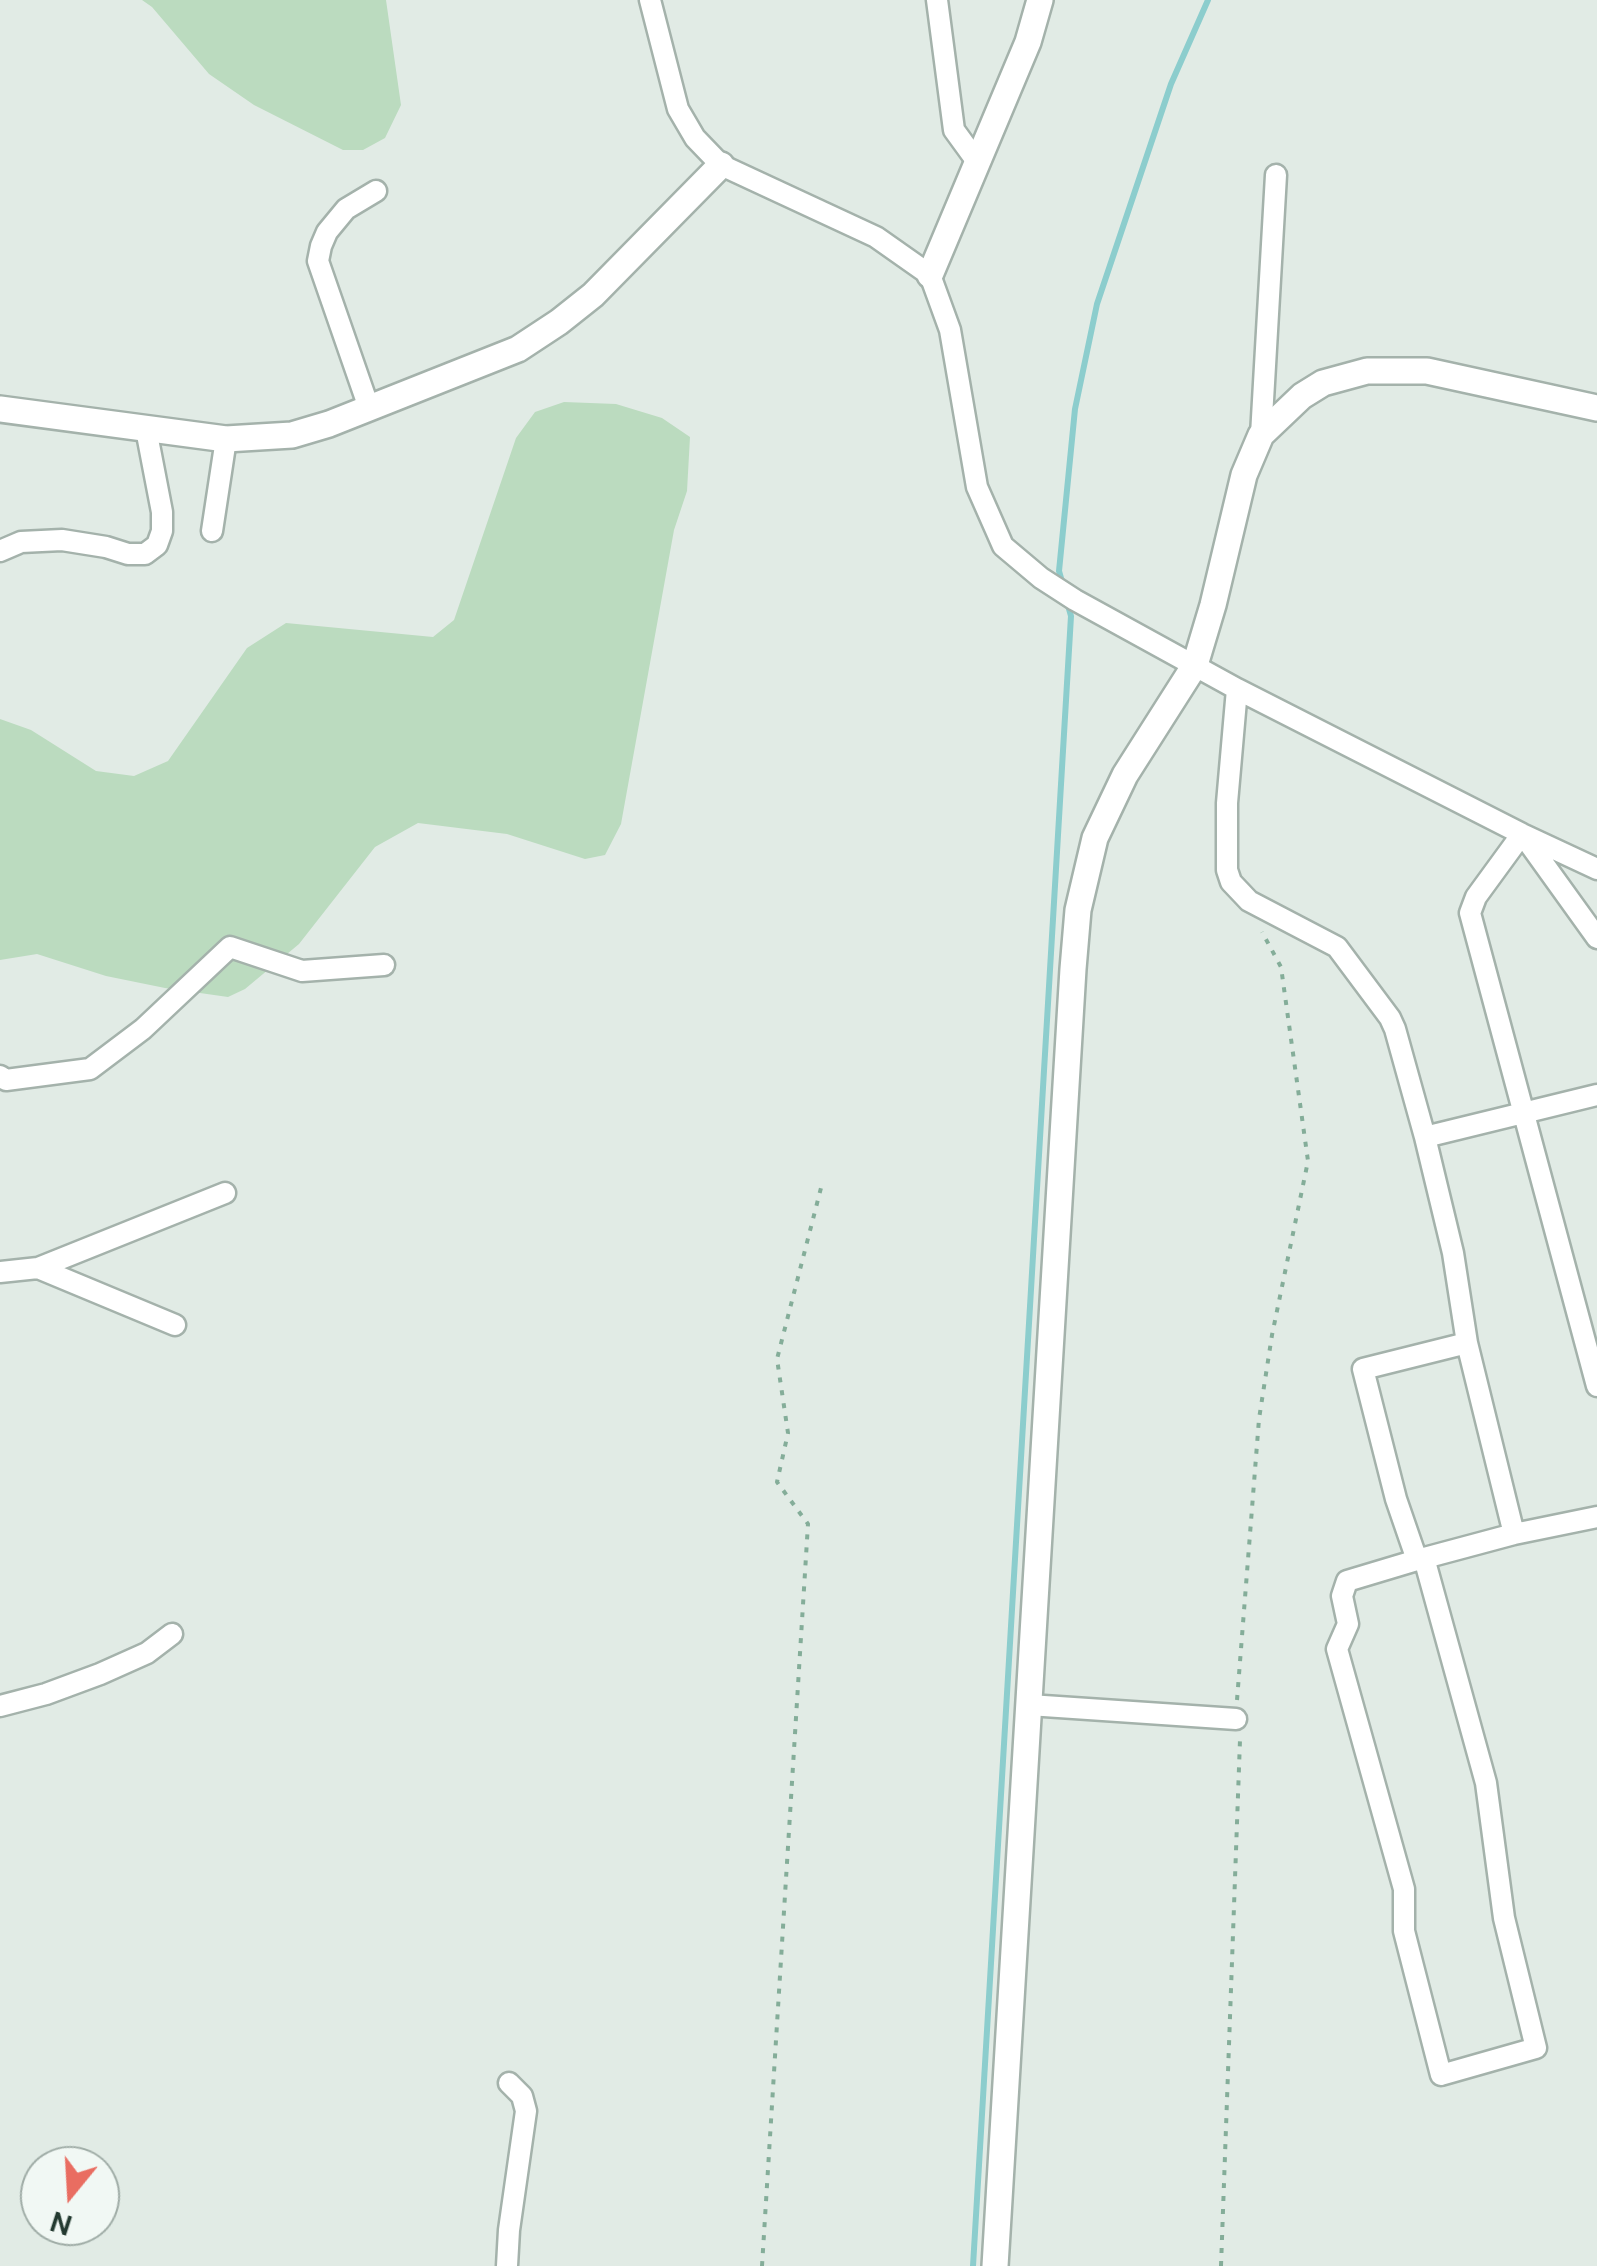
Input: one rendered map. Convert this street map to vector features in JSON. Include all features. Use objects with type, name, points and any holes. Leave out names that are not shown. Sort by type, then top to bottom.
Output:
[{"type":"street","points":[[650,0],[678,109],[696,138],[722,165],[876,237],[930,276],[950,330],[977,488],[1003,546],[1075,600],[1237,688],[1597,869]]},
{"type":"street","points":[[937,0],[954,130],[978,163]]},
{"type":"street","points":[[930,276],[1028,42],[1040,0]]},
{"type":"street","points":[[0,409],[226,439],[292,435],[328,424],[518,349],[593,295],[722,165]]},
{"type":"street","points":[[995,2266],[1078,910],[1095,838],[1125,775],[1195,665],[1244,475],[1261,436],[1276,175]]},
{"type":"street","points":[[369,408],[318,261],[327,232],[346,209],[376,192]]},
{"type":"street","points":[[1261,436],[1302,396],[1322,383],[1367,372],[1427,371],[1597,408]]},
{"type":"street","points":[[0,551],[21,542],[62,540],[128,554],[145,554],[156,545],[162,530],[162,512],[146,429]]},
{"type":"street","points":[[212,531],[226,439]]},
{"type":"street","points":[[1237,688],[1227,803],[1227,870],[1231,882],[1249,901],[1337,947],[1395,1029],[1453,1253],[1467,1343],[1514,1534]]},
{"type":"street","points":[[1522,834],[1597,938]]},
{"type":"street","points":[[1522,834],[1476,898],[1470,913],[1597,1386]]},
{"type":"street","points":[[0,1076],[6,1080],[90,1069],[143,1029],[230,947],[302,971],[384,965]]},
{"type":"street","points":[[1424,1137],[1597,1095]]},
{"type":"street","points":[[0,1272],[38,1268],[225,1192]]},
{"type":"street","points":[[38,1268],[175,1326]]},
{"type":"street","points":[[1467,1343],[1362,1368],[1396,1499],[1420,1559],[1486,1783],[1504,1918],[1536,2048],[1442,2075],[1404,1931],[1404,1889],[1338,1649],[1348,1624],[1342,1596],[1347,1581],[1420,1559],[1514,1534],[1597,1516]]},
{"type":"street","points":[[0,1706],[100,1674],[147,1653],[172,1634]]},
{"type":"street","points":[[1029,1704],[1236,1719]]},
{"type":"street","points":[[508,2266],[508,2230],[526,2111],[522,2096],[509,2084]]},
{"type":"path","points":[[1221,2266],[1240,1741],[1236,1719],[1259,1419],[1308,1161],[1281,967],[1262,932]]},
{"type":"path","points":[[762,2266],[808,1524],[777,1482],[788,1434],[777,1359],[822,1184]]},
{"type":"green space","points":[[142,0],[386,0],[401,105],[385,138],[363,150],[343,150],[254,105],[209,74]]},
{"type":"green space","points":[[564,402],[616,404],[662,418],[690,437],[687,491],[674,530],[621,824],[605,855],[585,859],[507,834],[418,823],[375,847],[299,944],[245,989],[228,997],[106,976],[37,954],[0,960],[0,719],[31,730],[96,771],[134,776],[168,761],[247,648],[286,623],[433,637],[454,620],[516,438],[535,412]]},
{"type":"waterway","points":[[1063,585],[1059,571],[1075,409],[1097,304],[1171,84],[1208,0]]},
{"type":"waterway","points":[[973,2266],[1071,616],[1067,602]]}]
